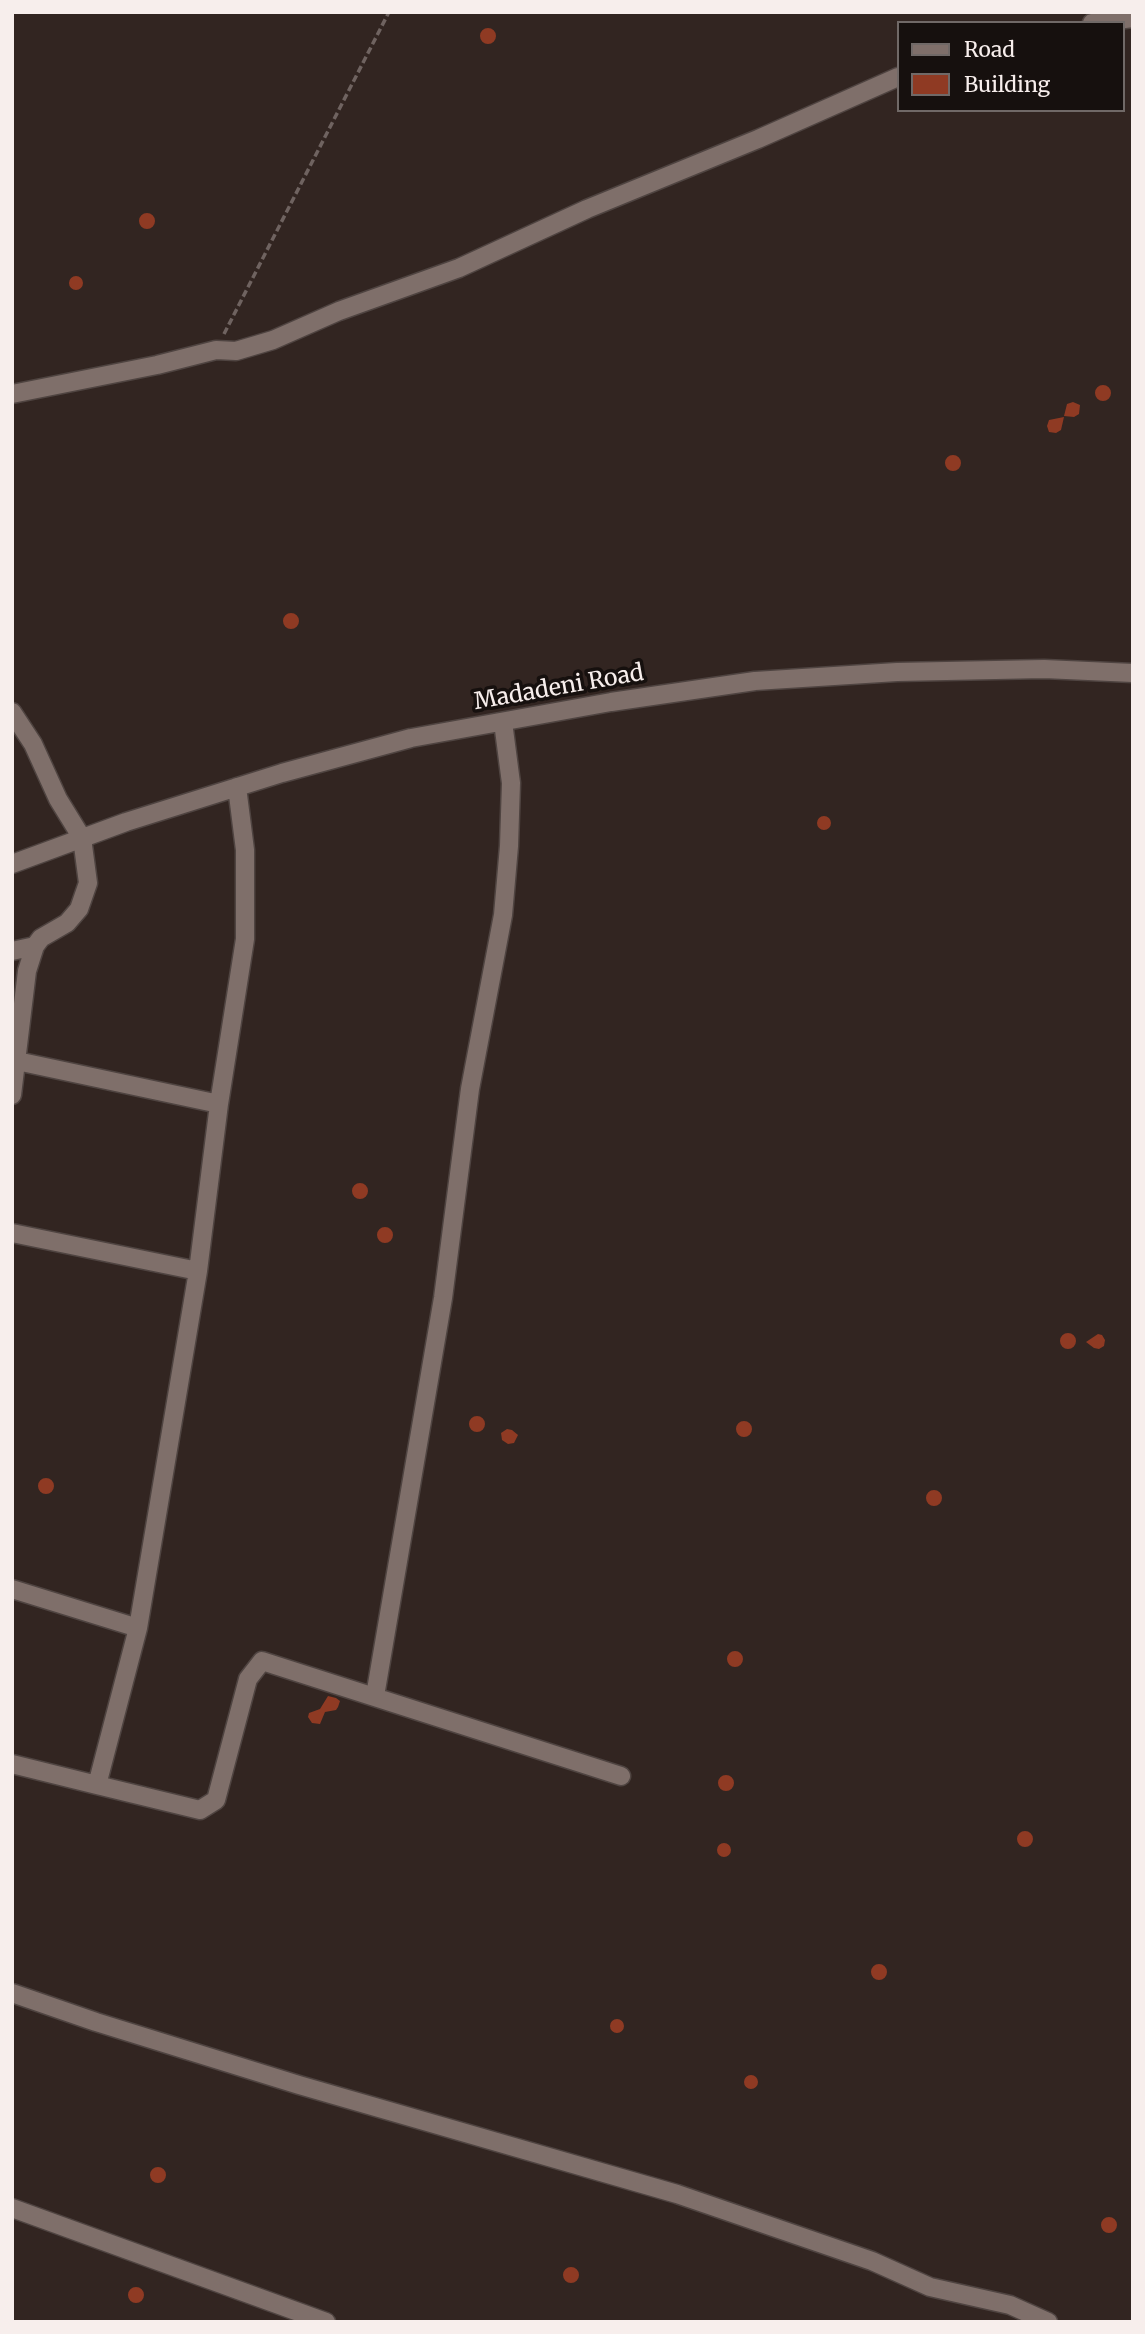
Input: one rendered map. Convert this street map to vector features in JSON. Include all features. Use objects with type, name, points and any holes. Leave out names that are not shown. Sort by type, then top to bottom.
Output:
[{"type":"street","points":[[1108,21],[1133,18]]},
{"type":"street","points":[[12,394],[216,350],[236,351],[256,346],[340,311],[432,279],[587,209],[758,139],[897,77]]},
{"type":"street","name":"Madadeni Road","points":[[12,864],[126,822],[237,787],[411,738],[611,702],[755,681],[897,672],[1044,670],[1133,673]]},
{"type":"street","points":[[12,712],[33,744],[58,799],[82,838],[88,883],[79,909],[67,923],[41,937],[35,946],[27,971],[12,1095]]},
{"type":"street","points":[[374,1696],[443,1298],[470,1089],[503,915],[509,846],[510,783],[503,722]]},
{"type":"street","points":[[97,1785],[138,1628],[198,1271],[219,1104],[245,939],[245,850],[237,787]]},
{"type":"street","points":[[12,951],[35,946]]},
{"type":"street","points":[[17,1061],[219,1104]]},
{"type":"street","points":[[12,1233],[198,1271]]},
{"type":"street","points":[[12,1589],[138,1628]]},
{"type":"street","points":[[12,1764],[200,1810],[216,1800],[248,1679],[262,1661],[621,1776]]},
{"type":"street","points":[[12,1993],[312,2089],[677,2194],[872,2261],[930,2287],[1010,2305],[1048,2322]]},
{"type":"street","points":[[12,2208],[325,2322]]},
{"type":"path","points":[[216,350],[389,12]]},
{"type":"building","points":[[488,28],[496,36],[488,44],[480,36]]},
{"type":"building","points":[[147,213],[155,221],[147,229],[139,221]]},
{"type":"building","points":[[73,276],[79,276],[83,283],[79,290],[73,290],[69,286],[69,280]]},
{"type":"building","points":[[1103,385],[1111,393],[1103,401],[1095,393]]},
{"type":"building","points":[[1073,402],[1080,405],[1079,414],[1074,417],[1064,416],[1067,404]]},
{"type":"building","points":[[1064,417],[1061,430],[1056,433],[1049,432],[1049,420]]},
{"type":"building","points":[[953,455],[961,463],[953,471],[945,463]]},
{"type":"building","points":[[291,613],[299,621],[291,629],[283,621]]},
{"type":"building","points":[[821,816],[827,816],[831,823],[827,830],[821,830],[817,826],[817,820]]},
{"type":"building","points":[[360,1183],[368,1191],[360,1199],[352,1191]]},
{"type":"building","points":[[385,1227],[393,1235],[385,1243],[377,1235]]},
{"type":"building","points":[[1068,1333],[1076,1341],[1068,1349],[1060,1341]]},
{"type":"building","points":[[1098,1334],[1105,1340],[1104,1346],[1099,1349],[1086,1342]]},
{"type":"building","points":[[477,1416],[485,1424],[477,1432],[469,1424]]},
{"type":"building","points":[[744,1421],[752,1429],[744,1437],[736,1429]]},
{"type":"building","points":[[507,1429],[518,1435],[514,1443],[508,1444],[502,1440],[501,1433]]},
{"type":"building","points":[[46,1478],[54,1486],[46,1494],[38,1486]]},
{"type":"building","points":[[934,1490],[942,1498],[934,1506],[926,1498]]},
{"type":"building","points":[[735,1651],[743,1659],[735,1667],[727,1659]]},
{"type":"building","points":[[328,1696],[340,1701],[338,1707],[325,1712],[320,1724],[312,1723],[308,1717],[309,1713],[320,1709]]},
{"type":"building","points":[[726,1775],[734,1783],[726,1791],[718,1783]]},
{"type":"building","points":[[1025,1831],[1033,1839],[1025,1847],[1017,1839]]},
{"type":"building","points":[[721,1843],[727,1843],[731,1850],[727,1857],[721,1857],[717,1853],[717,1847]]},
{"type":"building","points":[[879,1964],[887,1972],[879,1980],[871,1972]]},
{"type":"building","points":[[614,2019],[620,2019],[624,2026],[620,2033],[614,2033],[610,2029],[610,2023]]},
{"type":"building","points":[[748,2075],[754,2075],[758,2082],[754,2089],[748,2089],[744,2085],[744,2079]]},
{"type":"building","points":[[158,2167],[166,2175],[158,2183],[150,2175]]},
{"type":"building","points":[[1109,2217],[1117,2225],[1109,2233],[1101,2225]]},
{"type":"building","points":[[571,2267],[579,2275],[571,2283],[563,2275]]},
{"type":"building","points":[[136,2287],[144,2295],[136,2303],[128,2295]]}]
